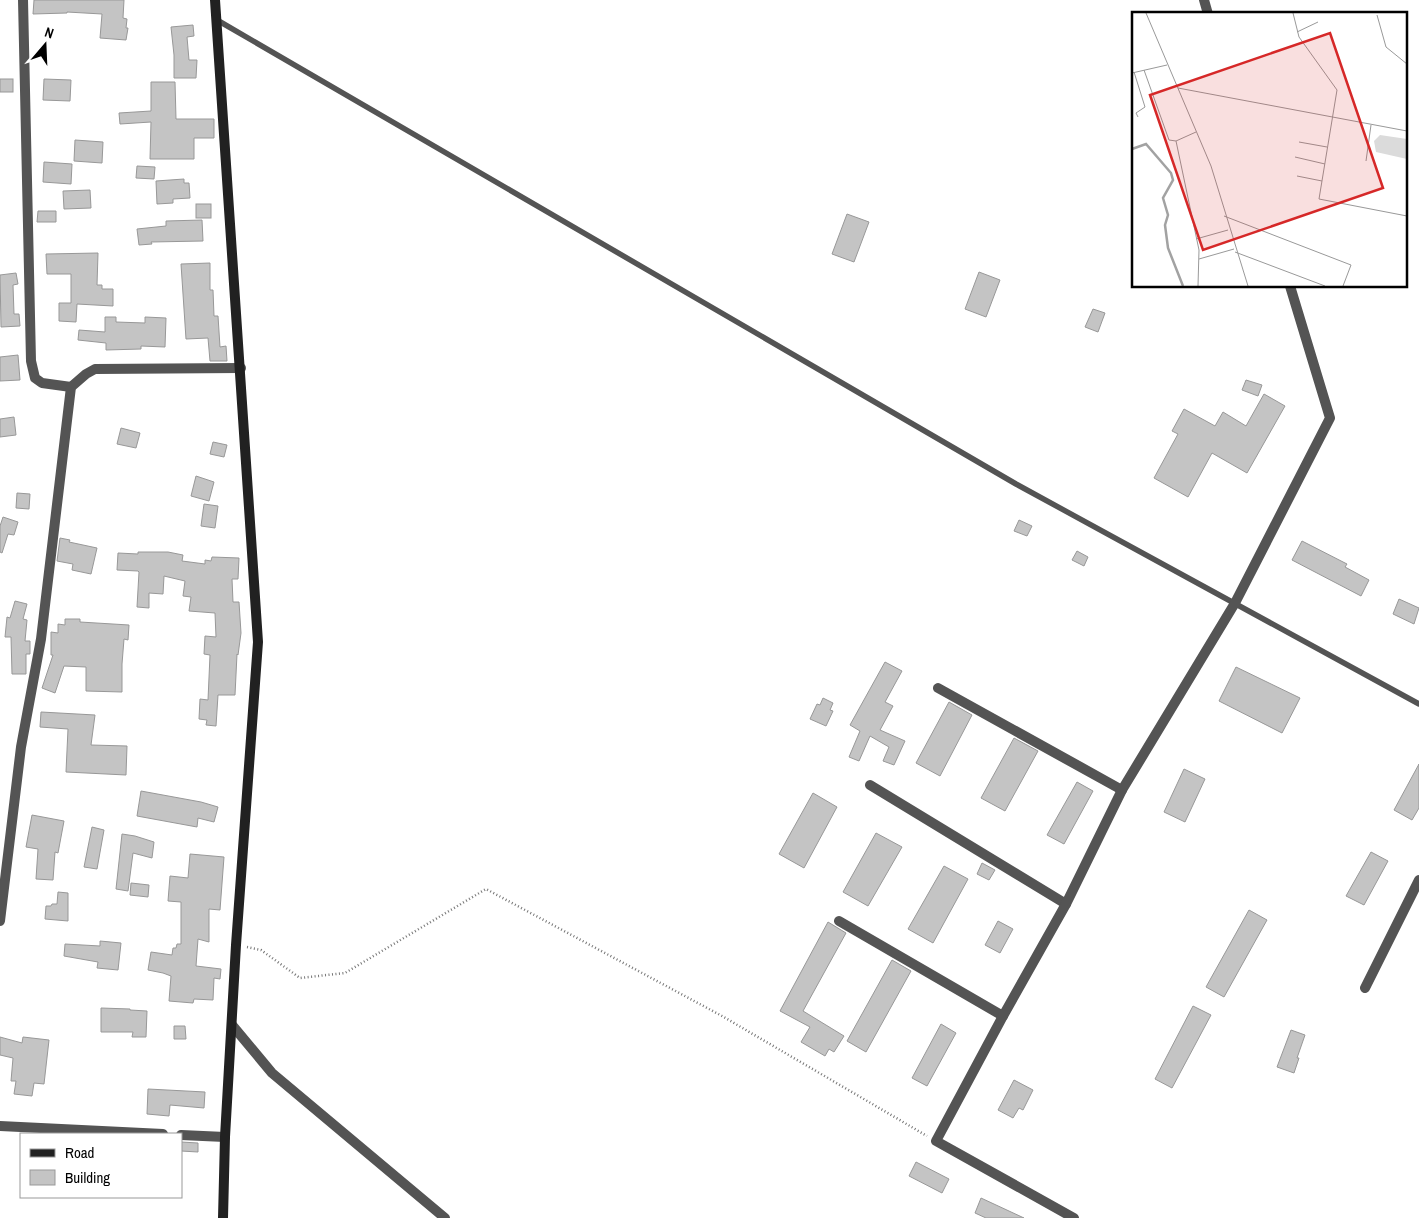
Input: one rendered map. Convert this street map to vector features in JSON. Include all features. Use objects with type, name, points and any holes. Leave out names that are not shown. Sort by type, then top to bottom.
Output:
[{"type":"main road","points":[[214,0],[217,20],[258,642],[236,944],[225,1137],[223,1218]]},
{"type":"street","points":[[23,0],[32,360],[35,378],[42,384],[71,387]]},
{"type":"street","points":[[1074,1218],[936,1141],[1066,904],[1122,790],[1235,603],[1330,418],[1291,288]]},
{"type":"street","points":[[0,921],[21,746],[41,639],[71,387],[95,369],[240,368]]},
{"type":"street","points":[[938,688],[1122,790]]},
{"type":"street","points":[[870,785],[1066,904]]},
{"type":"street","points":[[1365,988],[1419,880]]},
{"type":"street","points":[[839,921],[1003,1016]]},
{"type":"street","points":[[232,1025],[272,1073],[445,1218]]},
{"type":"street","points":[[0,1126],[143,1133]]},
{"type":"street","points":[[182,1135],[225,1137]]},
{"type":"lane","points":[[217,20],[1016,484],[1419,704]]},
{"type":"path","points":[[236,944],[261,950],[300,978],[345,973],[486,889],[722,1016],[936,1141]]},
{"type":"building","points":[[34,0],[124,0],[123,18],[127,19],[126,28],[128,28],[126,40],[100,38],[102,14],[67,12],[33,14]]},
{"type":"building","points":[[193,25],[194,36],[187,37],[189,60],[197,60],[196,78],[174,78],[171,27]]},
{"type":"building","points":[[0,79],[13,79],[13,92],[0,92]]},
{"type":"building","points":[[44,79],[71,80],[70,101],[43,100]]},
{"type":"building","points":[[151,82],[175,82],[176,119],[214,119],[214,138],[194,138],[194,159],[150,159],[151,122],[120,124],[119,113],[151,111]]},
{"type":"building","points":[[75,140],[103,142],[102,163],[74,161]]},
{"type":"building","points":[[44,162],[72,164],[71,184],[43,182]]},
{"type":"building","points":[[137,166],[155,167],[154,179],[136,178]]},
{"type":"building","points":[[184,179],[184,183],[189,183],[190,198],[173,199],[173,203],[157,204],[156,181]]},
{"type":"building","points":[[90,190],[91,208],[64,209],[63,191]]},
{"type":"building","points":[[196,204],[211,204],[211,218],[196,218]]},
{"type":"building","points":[[38,211],[56,211],[56,222],[37,222]]},
{"type":"building","points":[[847,214],[869,222],[854,262],[832,254]]},
{"type":"building","points":[[202,220],[203,241],[151,242],[152,244],[139,245],[137,229],[166,226],[166,221]]},
{"type":"building","points":[[98,253],[97,285],[102,285],[102,289],[113,289],[113,306],[77,304],[76,322],[59,321],[59,303],[71,303],[71,274],[47,274],[46,254]]},
{"type":"building","points":[[210,263],[210,290],[213,290],[214,316],[218,316],[220,347],[226,346],[227,361],[210,361],[208,338],[186,339],[181,264]]},
{"type":"building","points":[[979,272],[1000,280],[986,317],[965,309]]},
{"type":"building","points":[[16,273],[18,284],[13,285],[14,314],[19,314],[20,326],[1,327],[0,275]]},
{"type":"building","points":[[1093,309],[1105,313],[1098,332],[1085,327]]},
{"type":"building","points":[[105,317],[116,317],[116,322],[145,323],[145,317],[166,318],[165,347],[141,346],[141,349],[106,350],[106,343],[78,340],[79,330],[105,332]]},
{"type":"building","points":[[18,355],[20,380],[0,381],[0,357]]},
{"type":"building","points":[[1246,380],[1262,385],[1258,396],[1242,390]]},
{"type":"building","points":[[1264,394],[1285,406],[1247,473],[1212,453],[1188,497],[1154,478],[1178,434],[1172,431],[1184,409],[1215,426],[1223,412],[1246,426]]},
{"type":"building","points":[[14,417],[16,435],[0,437],[0,419]]},
{"type":"building","points":[[121,428],[140,433],[136,448],[117,444]]},
{"type":"building","points":[[213,442],[227,445],[224,457],[210,454]]},
{"type":"building","points":[[196,476],[214,482],[209,501],[191,496]]},
{"type":"building","points":[[17,493],[30,494],[29,509],[16,508]]},
{"type":"building","points":[[204,504],[218,506],[215,528],[201,526]]},
{"type":"building","points":[[3,517],[18,522],[14,535],[8,534],[2,553],[0,552],[0,526]]},
{"type":"building","points":[[1019,520],[1032,526],[1027,536],[1014,531]]},
{"type":"building","points":[[60,538],[70,540],[69,542],[97,548],[91,574],[72,570],[73,564],[57,561]]},
{"type":"building","points":[[1302,541],[1347,564],[1345,567],[1369,580],[1361,596],[1292,560]]},
{"type":"building","points":[[1077,551],[1088,557],[1084,566],[1072,560]]},
{"type":"building","points":[[138,552],[168,552],[183,555],[182,561],[205,564],[205,560],[211,561],[212,557],[239,558],[238,579],[232,579],[233,602],[239,602],[241,633],[237,654],[235,695],[218,695],[216,726],[206,725],[207,720],[199,719],[200,699],[208,700],[210,655],[204,654],[205,636],[216,637],[215,613],[189,611],[191,597],[183,596],[185,581],[164,576],[163,594],[149,593],[149,608],[137,607],[139,572],[117,570],[118,553],[138,554]]},
{"type":"building","points":[[1399,599],[1419,608],[1414,624],[1393,614]]},
{"type":"building","points":[[15,601],[27,604],[23,619],[27,620],[25,641],[30,641],[30,654],[26,654],[26,674],[12,674],[11,637],[5,637],[7,617],[10,618]]},
{"type":"building","points":[[65,619],[80,619],[80,622],[129,625],[128,640],[124,639],[122,692],[86,691],[86,667],[64,666],[55,693],[42,688],[53,655],[51,655],[51,632],[58,633],[58,624],[65,625]]},
{"type":"building","points":[[885,662],[902,671],[885,702],[893,706],[880,730],[905,741],[894,765],[883,761],[889,747],[870,736],[859,761],[849,757],[860,731],[850,725]]},
{"type":"building","points":[[1236,667],[1300,698],[1282,733],[1219,701]]},
{"type":"building","points":[[823,698],[833,703],[830,710],[833,711],[826,726],[810,719],[817,704],[820,705]]},
{"type":"building","points":[[949,702],[972,715],[940,776],[916,763]]},
{"type":"building","points":[[41,712],[95,715],[91,745],[127,746],[126,775],[66,772],[68,729],[40,727]]},
{"type":"building","points":[[1014,738],[1038,751],[1005,811],[981,798]]},
{"type":"building","points":[[1419,764],[1419,808],[1412,820],[1394,810]]},
{"type":"building","points":[[1184,769],[1205,779],[1185,822],[1164,812]]},
{"type":"building","points":[[1077,782],[1093,791],[1064,844],[1047,835]]},
{"type":"building","points":[[141,791],[218,807],[214,822],[198,818],[197,827],[137,816]]},
{"type":"building","points":[[813,793],[837,807],[804,868],[779,854]]},
{"type":"building","points":[[32,815],[64,821],[58,853],[55,852],[53,880],[36,879],[38,849],[26,847]]},
{"type":"building","points":[[92,827],[104,830],[97,869],[84,867]]},
{"type":"building","points":[[876,833],[902,847],[868,906],[843,892]]},
{"type":"building","points":[[122,834],[154,842],[152,858],[133,853],[128,891],[116,889]]},
{"type":"building","points":[[1371,852],[1388,861],[1364,905],[1346,896]]},
{"type":"building","points":[[190,854],[224,857],[220,910],[209,909],[209,942],[198,939],[196,966],[221,969],[220,979],[214,978],[213,1000],[194,999],[193,1003],[169,1001],[171,976],[148,970],[151,952],[172,955],[173,948],[176,948],[177,944],[181,944],[181,902],[168,901],[170,876],[188,878]]},
{"type":"building","points":[[982,863],[995,870],[989,880],[977,874]]},
{"type":"building","points":[[944,866],[968,879],[933,943],[908,929]]},
{"type":"building","points":[[131,883],[149,885],[148,897],[130,895]]},
{"type":"building","points":[[58,892],[68,893],[68,921],[45,919],[46,906],[57,904]]},
{"type":"building","points":[[1249,910],[1267,920],[1224,997],[1206,987]]},
{"type":"building","points":[[998,921],[1013,929],[1000,953],[985,945]]},
{"type":"building","points":[[828,922],[846,933],[803,1011],[844,1036],[834,1052],[829,1049],[825,1056],[801,1042],[810,1027],[780,1011]]},
{"type":"building","points":[[100,941],[121,943],[118,970],[97,968],[98,962],[64,956],[65,944],[100,946]]},
{"type":"building","points":[[892,960],[911,971],[866,1052],[847,1041]]},
{"type":"building","points":[[1193,1006],[1211,1015],[1172,1088],[1155,1079]]},
{"type":"building","points":[[101,1008],[147,1011],[146,1037],[132,1037],[133,1032],[101,1032]]},
{"type":"building","points":[[941,1024],[956,1033],[927,1086],[912,1078]]},
{"type":"building","points":[[174,1026],[185,1026],[186,1039],[174,1039]]},
{"type":"building","points":[[1291,1030],[1305,1035],[1294,1073],[1277,1067]]},
{"type":"building","points":[[0,1037],[22,1043],[23,1037],[49,1040],[44,1084],[34,1083],[32,1096],[14,1094],[16,1081],[11,1081],[13,1058],[0,1055]]},
{"type":"building","points":[[1014,1080],[1033,1090],[1023,1110],[1019,1108],[1013,1118],[998,1110]]},
{"type":"building","points":[[148,1089],[205,1092],[204,1108],[170,1105],[169,1116],[147,1114]]},
{"type":"building","points":[[182,1142],[198,1143],[198,1152],[182,1151]]},
{"type":"building","points":[[916,1162],[949,1179],[942,1193],[909,1176]]},
{"type":"building","points":[[981,1198],[1024,1218],[986,1218],[975,1213]]}]
